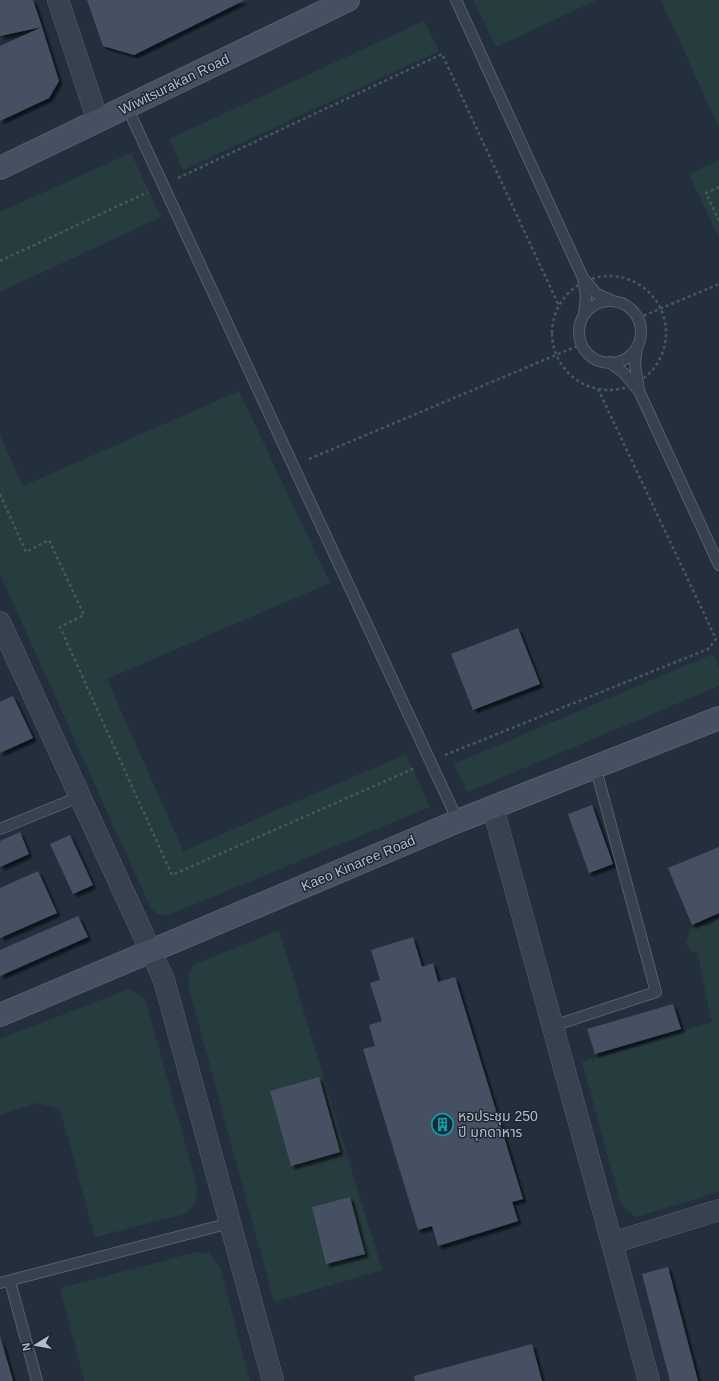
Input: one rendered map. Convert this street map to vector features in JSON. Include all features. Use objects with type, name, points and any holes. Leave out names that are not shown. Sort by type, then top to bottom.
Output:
[{"type":"street","points":[[58,0],[98,121]]},
{"type":"street","name":"Wiwitsurakan Road","points":[[0,168],[348,0]]},
{"type":"street","points":[[0,622],[164,980],[273,1381]]},
{"type":"street","name":"Kaeo Kinaree Road","points":[[0,1015],[458,821],[719,718]]},
{"type":"street","points":[[493,808],[649,1381]]},
{"type":"street","points":[[612,1243],[719,1210]]},
{"type":"lane","points":[[456,0],[584,280],[586,297],[579,334],[582,344],[587,352],[595,359],[613,363],[623,360],[631,355],[637,347]]},
{"type":"lane","points":[[127,107],[458,821]]},
{"type":"lane","points":[[584,280],[597,294],[623,303],[632,309],[638,318],[641,327],[635,364],[636,386]]},
{"type":"lane","points":[[584,314],[592,306],[602,301],[612,300]]},
{"type":"lane","points":[[609,362],[624,373],[636,386],[719,565]]},
{"type":"lane","points":[[553,1026],[656,992],[596,766]]},
{"type":"lane","points":[[0,829],[79,797]]},
{"type":"lane","points":[[37,1381],[5,1282],[230,1223]]},
{"type":"path","points":[[0,261],[163,186],[442,54],[559,306]]},
{"type":"path","points":[[719,187],[706,193],[719,221]]},
{"type":"path","points":[[614,276],[633,281],[649,292],[661,308],[666,325],[665,344],[658,361],[636,386],[615,390],[598,389],[580,382],[566,371],[557,355],[552,336],[554,317],[563,299],[584,280],[595,277],[614,276]]},
{"type":"path","points":[[638,318],[719,284]]},
{"type":"path","points":[[293,466],[582,344]]},
{"type":"path","points":[[0,494],[26,552],[49,540],[84,615],[60,627],[172,875],[430,762],[708,649],[716,639],[598,389]]},
{"type":"green space","points":[[473,0],[597,0],[496,47]]},
{"type":"green space","points":[[661,0],[719,0],[719,128]]},
{"type":"green space","points":[[424,21],[439,51],[183,170],[169,139]]},
{"type":"green space","points":[[131,153],[161,217],[0,292],[0,212]]},
{"type":"green space","points":[[719,160],[719,238],[689,174]]},
{"type":"green space","points":[[239,391],[330,583],[107,679],[183,851],[406,754],[430,807],[171,914],[162,915],[157,914],[150,907],[0,574],[0,435],[23,486]]},
{"type":"green space","points":[[713,654],[719,667],[719,686],[467,792],[454,764]]},
{"type":"green space","points":[[719,917],[719,1192],[636,1217],[621,1205],[582,1062],[712,1022],[697,951],[692,952],[686,944],[690,930],[700,925],[710,926]]},
{"type":"green space","points":[[279,930],[382,1270],[274,1302],[188,985],[189,974],[193,965]]},
{"type":"green space","points":[[129,989],[145,999],[198,1189],[194,1206],[185,1214],[95,1237],[60,1109],[37,1103],[0,1115],[0,1039]]},
{"type":"green space","points":[[197,1252],[209,1253],[220,1267],[250,1381],[84,1381],[60,1288]]},
{"type":"building","points":[[0,0],[33,0],[42,27],[0,36]]},
{"type":"building","points":[[87,0],[245,0],[134,55],[103,46]]},
{"type":"building","points":[[42,27],[59,81],[49,98],[0,121],[0,46]]},
{"type":"building","points":[[518,628],[540,684],[473,710],[451,654]]},
{"type":"building","points":[[13,696],[33,738],[0,753],[0,702]]},
{"type":"building","points":[[592,805],[613,864],[589,873],[568,814]]},
{"type":"building","points":[[20,832],[29,854],[0,867],[0,841]]},
{"type":"building","points":[[70,835],[93,885],[73,894],[50,844]]},
{"type":"building","points":[[719,847],[719,913],[692,925],[668,868]]},
{"type":"building","points":[[38,871],[57,913],[0,938],[0,888]]},
{"type":"building","points":[[78,916],[88,937],[0,976],[0,950]]},
{"type":"building","name":"หอประชุม 250 ปี มุกดาหาร","points":[[413,937],[422,967],[433,963],[438,982],[455,977],[523,1199],[512,1202],[518,1221],[438,1246],[432,1226],[418,1230],[363,1049],[375,1046],[369,1025],[382,1021],[370,983],[380,980],[371,950]]},
{"type":"building","points":[[673,1004],[681,1029],[595,1054],[587,1029]]},
{"type":"building","points":[[319,1077],[340,1152],[291,1166],[270,1091]]},
{"type":"building","points":[[350,1197],[365,1254],[326,1264],[312,1207]]},
{"type":"building","points":[[668,1267],[698,1381],[670,1381],[642,1274]]},
{"type":"building","points":[[0,1336],[13,1381],[0,1381]]},
{"type":"building","points":[[532,1344],[542,1381],[415,1381],[414,1376]]},
{"type":"place","name":"หอประชุม 250 ปี มุกดาหาร","points":[[443,1124]]}]
